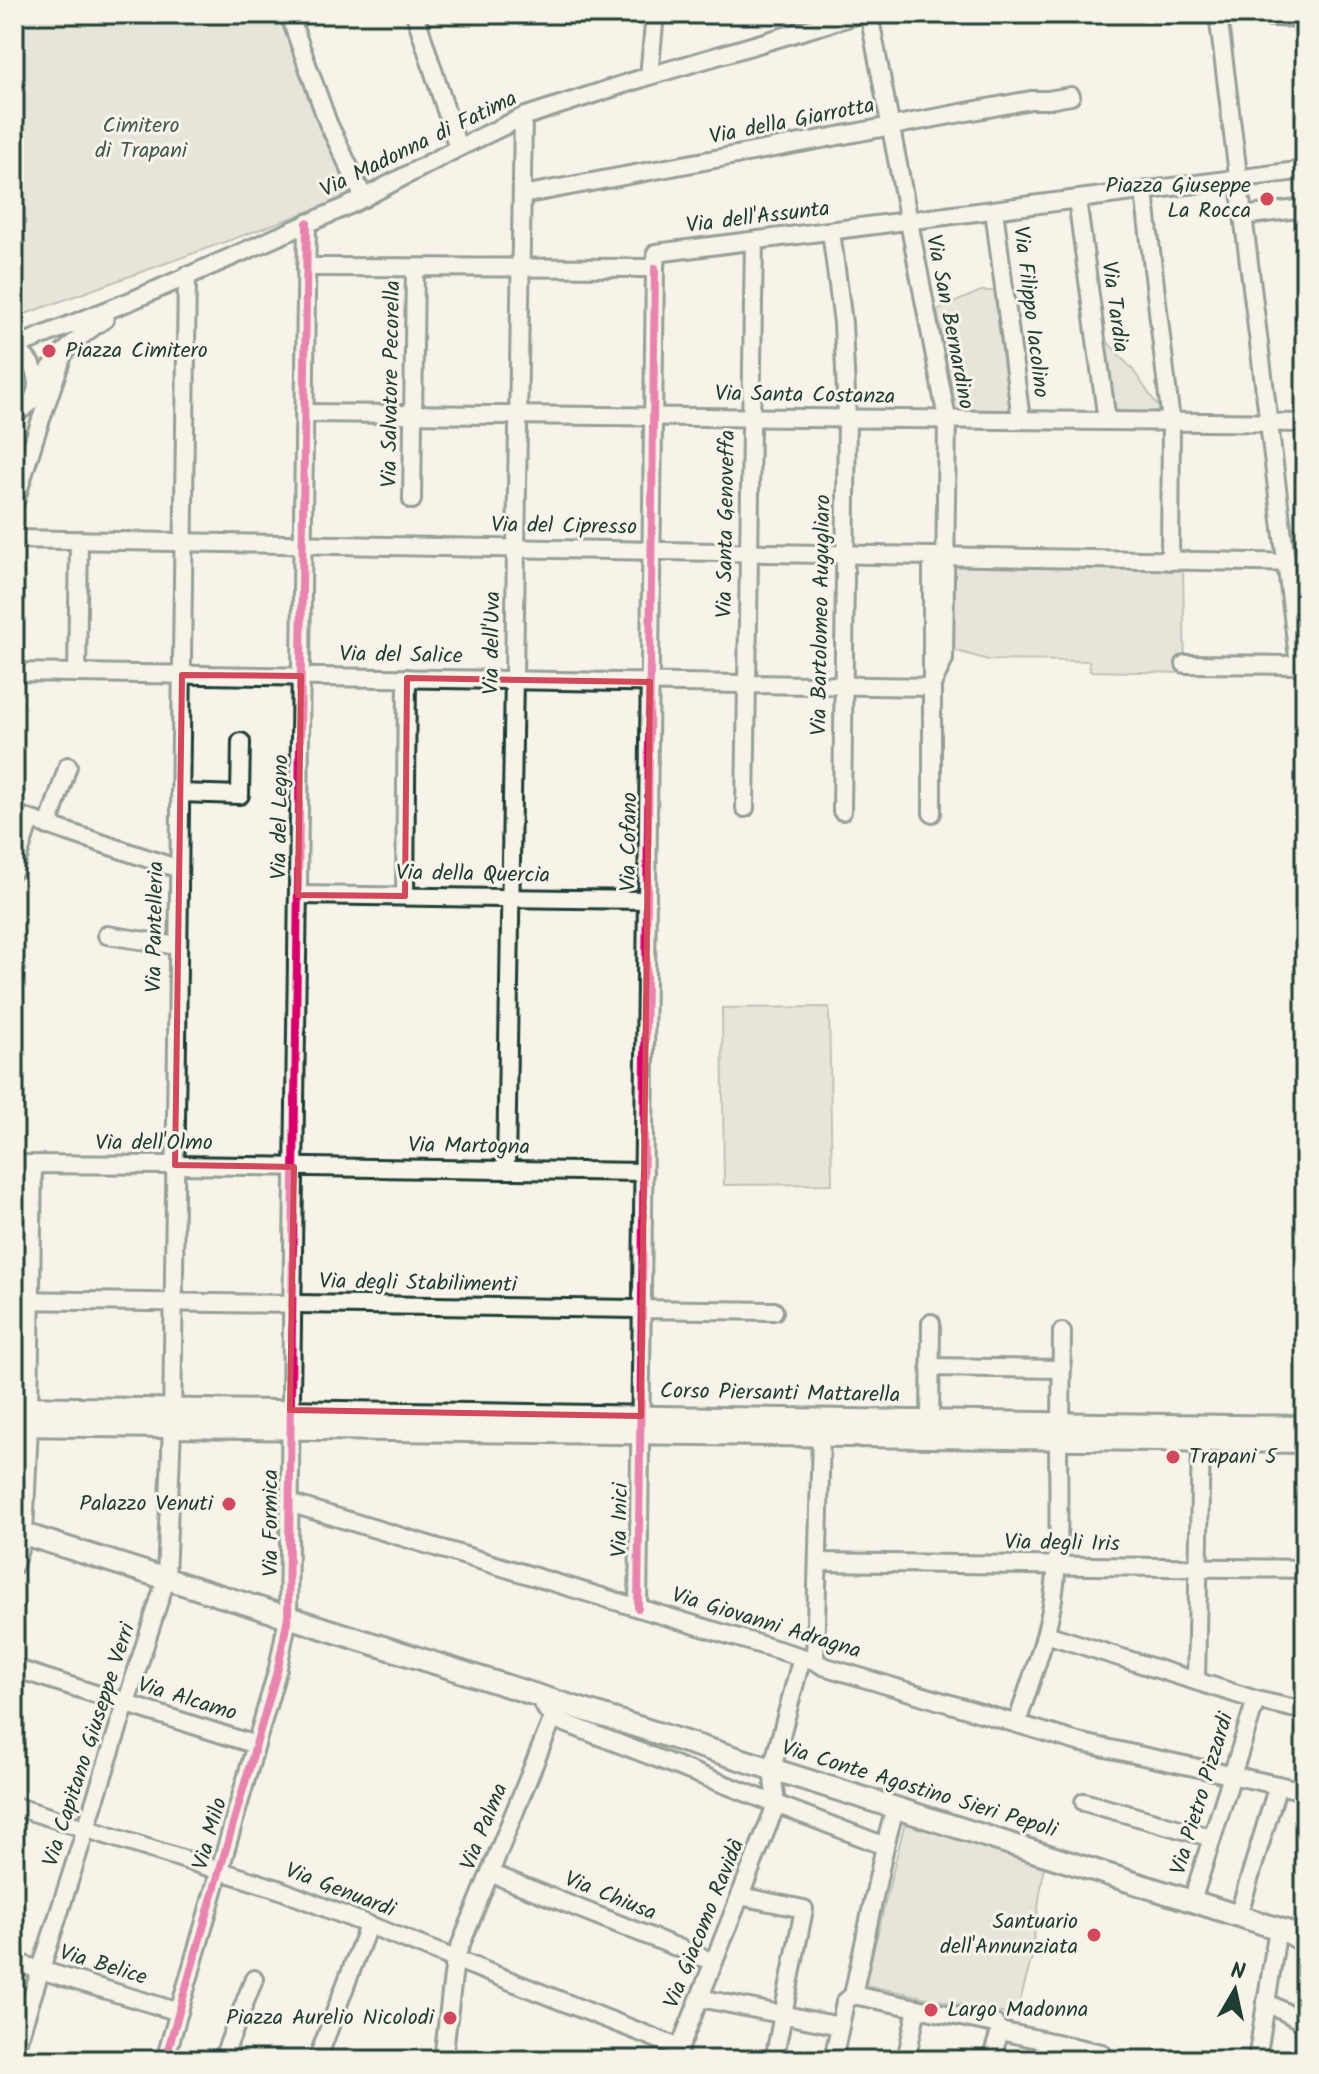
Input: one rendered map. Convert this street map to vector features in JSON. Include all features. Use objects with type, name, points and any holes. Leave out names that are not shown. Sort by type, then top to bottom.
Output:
[{"type":"main road","name":"Corso Piersanti Mattarella","points":[[21,1416],[641,1424],[930,1421],[1201,1441],[1305,1442]]},
{"type":"main road","name":"Corso Piersanti Mattarella","points":[[641,1424],[821,1435],[1305,1427]]},
{"type":"main road","name":"Via Conte Agostino Sieri Pepoli","points":[[19,1532],[537,1695],[556,1710],[647,1730],[1290,1930],[1305,1942]]},
{"type":"street","points":[[289,14],[328,123],[364,198]]},
{"type":"street","points":[[415,14],[458,148]]},
{"type":"street","points":[[649,76],[655,14]]},
{"type":"street","name":"Via Madonna di Fatima","points":[[133,300],[364,198],[523,117],[860,14]]},
{"type":"street","name":"Via San Bernardino","points":[[869,14],[947,419],[939,556],[944,659],[931,687],[932,813]]},
{"type":"street","points":[[1185,664],[1302,665],[1244,220],[1234,176],[1218,14]]},
{"type":"street","points":[[1234,14],[1305,19]]},
{"type":"street","name":"Via della Giarrotta","points":[[522,195],[1031,100],[1071,96]]},
{"type":"street","name":"Via dell'Uva","points":[[506,1170],[523,117]]},
{"type":"street","name":"Via dell'Assunta","points":[[655,268],[656,253],[1144,191],[1234,176],[1305,170]]},
{"type":"street","points":[[1144,191],[1171,422],[1170,561]]},
{"type":"street","name":"Via Tardia","points":[[1077,199],[1107,421]]},
{"type":"street","points":[[1244,220],[1305,208]]},
{"type":"street","name":"Via Filippo Iacolino","points":[[994,210],[1021,420]]},
{"type":"street","name":"Via del Legno","points":[[290,1419],[307,223]]},
{"type":"street","name":"Via Bartolomeo Augugliaro","points":[[831,231],[843,323],[847,419],[842,811]]},
{"type":"street","name":"Via Santa Genoveffa","points":[[745,808],[754,241]]},
{"type":"street","points":[[306,267],[655,268]]},
{"type":"street","name":"Via Salvatore Pecorella","points":[[412,500],[415,268]]},
{"type":"street","name":"Via Cofano","points":[[641,1424],[655,268]]},
{"type":"street","name":"Via Pantelleria","points":[[166,1579],[172,1418],[187,275]]},
{"type":"street","points":[[14,348],[133,300]]},
{"type":"street","points":[[14,413],[26,408],[45,374],[86,331],[133,300]]},
{"type":"street","points":[[14,348],[31,364],[36,376],[35,437]]},
{"type":"street","points":[[14,505],[64,352]]},
{"type":"street","name":"Via Santa Costanza","points":[[304,413],[1305,423]]},
{"type":"street","name":"Via del Cipresso","points":[[14,539],[1305,563]]},
{"type":"street","points":[[77,673],[79,540]]},
{"type":"street","name":"Via del Salice","points":[[14,672],[931,687]]},
{"type":"street","points":[[405,896],[407,678]]},
{"type":"street","points":[[180,793],[240,795],[241,742]]},
{"type":"street","points":[[48,826],[68,766]]},
{"type":"street","points":[[14,870],[22,817],[179,869]]},
{"type":"street","name":"Via della Quercia","points":[[298,895],[647,900]]},
{"type":"street","points":[[107,935],[178,946]]},
{"type":"street","name":"Via dell'Olmo","points":[[14,1164],[294,1167]]},
{"type":"street","points":[[14,1565],[19,1532],[22,1300],[33,1165]]},
{"type":"street","name":"Via Martogna","points":[[294,1167],[644,1172]]},
{"type":"street","name":"Via degli Stabilimenti","points":[[22,1300],[774,1311]]},
{"type":"street","points":[[930,1421],[931,1323]]},
{"type":"street","points":[[1017,1723],[1046,1634],[1056,1566],[1062,1332]]},
{"type":"street","points":[[930,1367],[1062,1369]]},
{"type":"street","name":"Via Formica","points":[[288,1617],[290,1419]]},
{"type":"street","name":"Via Inici","points":[[638,1608],[641,1424]]},
{"type":"street","points":[[776,1805],[772,1769],[809,1659],[818,1562],[821,1435]]},
{"type":"street","points":[[1196,1681],[1201,1441]]},
{"type":"street","name":"Via Giovanni Adragna","points":[[289,1503],[1078,1742],[1305,1791]]},
{"type":"street","name":"Via degli Iris","points":[[818,1562],[1305,1569]]},
{"type":"street","name":"Via Capitano Giuseppe Verri","points":[[14,2053],[166,1579]]},
{"type":"street","name":"Via Milo","points":[[165,2060],[278,1668],[288,1617]]},
{"type":"street","points":[[1046,1634],[1256,1700],[1305,1711]]},
{"type":"street","name":"Via Alcamo","points":[[14,1668],[256,1745]]},
{"type":"street","name":"Via Pietro Pizzardi","points":[[1192,1901],[1256,1700]]},
{"type":"street","name":"Via Conte Agostino Sieri Pepoli","points":[[556,1710],[638,1751],[885,1846]]},
{"type":"street","name":"Via Palma","points":[[443,2060],[453,1956],[556,1710]]},
{"type":"street","points":[[638,1751],[647,1730]]},
{"type":"street","points":[[1238,1916],[1278,1785]]},
{"type":"street","points":[[1084,1802],[1212,1838]]},
{"type":"street","name":"Via Giacomo Ravidà","points":[[678,2054],[776,1805]]},
{"type":"street","name":"Via Genuardi","points":[[14,1806],[278,1889],[453,1956],[678,2054]]},
{"type":"street","points":[[833,2060],[845,2002],[853,1995],[895,1808]]},
{"type":"street","name":"Via Chiusa","points":[[490,1873],[714,1962]]},
{"type":"street","points":[[740,1896],[804,1909],[774,2060]]},
{"type":"street","points":[[317,2060],[368,1926]]},
{"type":"street","points":[[1257,2060],[1266,2002],[1290,1930]]},
{"type":"street","name":"Via Belice","points":[[14,1962],[179,2012]]},
{"type":"street","points":[[222,2060],[254,1979]]},
{"type":"street","points":[[853,1995],[995,2024],[1003,2033],[1102,2053],[1102,2060]]},
{"type":"street","points":[[700,1998],[840,2026]]},
{"type":"street","points":[[1266,2002],[1305,2023]]},
{"type":"street","points":[[906,2060],[917,2008]]},
{"type":"street","points":[[991,2060],[1003,2033]]},
{"type":"highlighted area","points":[[182,675],[301,676],[298,895],[405,896],[407,678],[650,682],[641,1416],[290,1410],[294,1167],[175,1165]]},
{"type":"green space","name":"Cimitero di Trapani","points":[[14,14],[285,14],[349,197],[14,318]]},
{"type":"green space","points":[[981,291],[999,291],[1013,411],[956,412],[937,310]]},
{"type":"green space","points":[[1103,337],[1133,370],[1163,414],[1114,412]]},
{"type":"green space","points":[[953,565],[1183,569],[1185,673],[1090,671],[1089,661],[988,660],[950,649]]},
{"type":"green space","points":[[829,1007],[832,1184],[724,1185],[722,1008]]},
{"type":"green space","points":[[905,1822],[1044,1866],[1033,1943],[1027,1943],[1026,1956],[1032,1957],[1016,2016],[865,1985]]},
{"type":"cycle path","points":[[165,2060],[278,1668],[288,1617],[307,223]]},
{"type":"cycle path","points":[[638,1608],[655,268]]},
{"type":"place","name":"Piazza Giuseppe La Rocca","points":[[1267,199]]},
{"type":"place","name":"Piazza Cimitero","points":[[49,351]]},
{"type":"place","name":"Trapani 5","points":[[1173,1457]]},
{"type":"place","name":"Palazzo Venuti","points":[[229,1504]]},
{"type":"place","name":"Santuario dell'Annunziata","points":[[1094,1935]]},
{"type":"place","name":"Largo Madonna","points":[[931,2010]]},
{"type":"place","name":"Piazza Aurelio Nicolodi","points":[[450,2018]]}]
